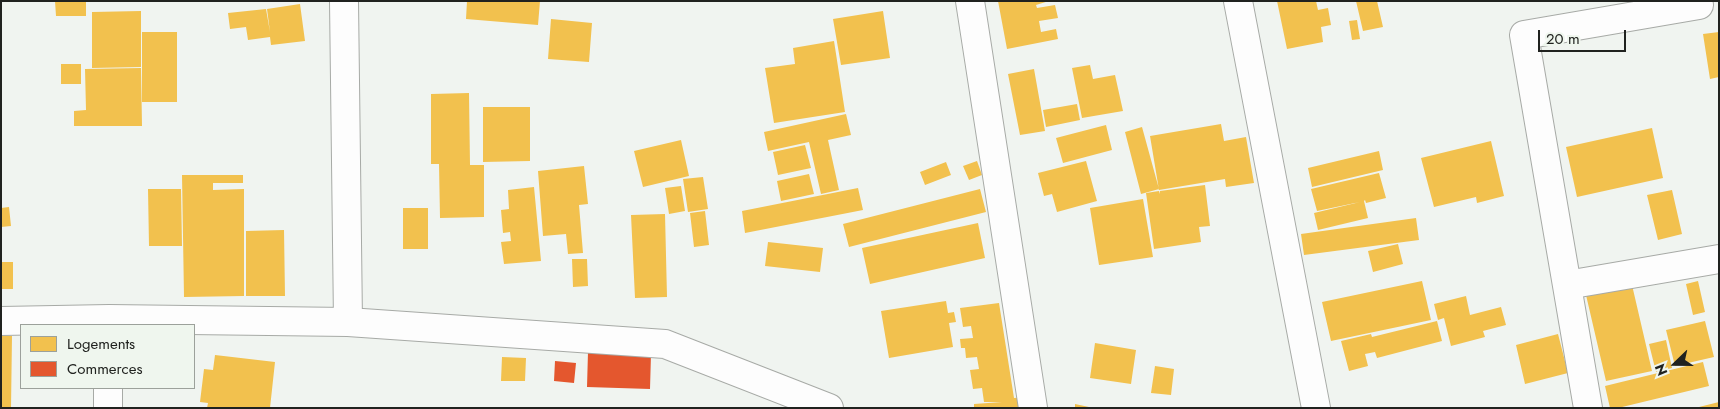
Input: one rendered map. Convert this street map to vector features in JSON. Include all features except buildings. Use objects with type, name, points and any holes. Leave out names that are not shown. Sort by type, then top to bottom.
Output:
[{"type":"street","points":[[344,1],[348,322]]},
{"type":"street","points":[[970,1],[1033,408]]},
{"type":"street","points":[[1238,1],[1316,408]]},
{"type":"street","points":[[1588,408],[1524,35],[1699,5]]},
{"type":"street","points":[[1567,285],[1719,259]]},
{"type":"street","points":[[1,321],[348,322],[665,344],[829,408]]},
{"type":"street","points":[[108,389],[108,408]]}]
